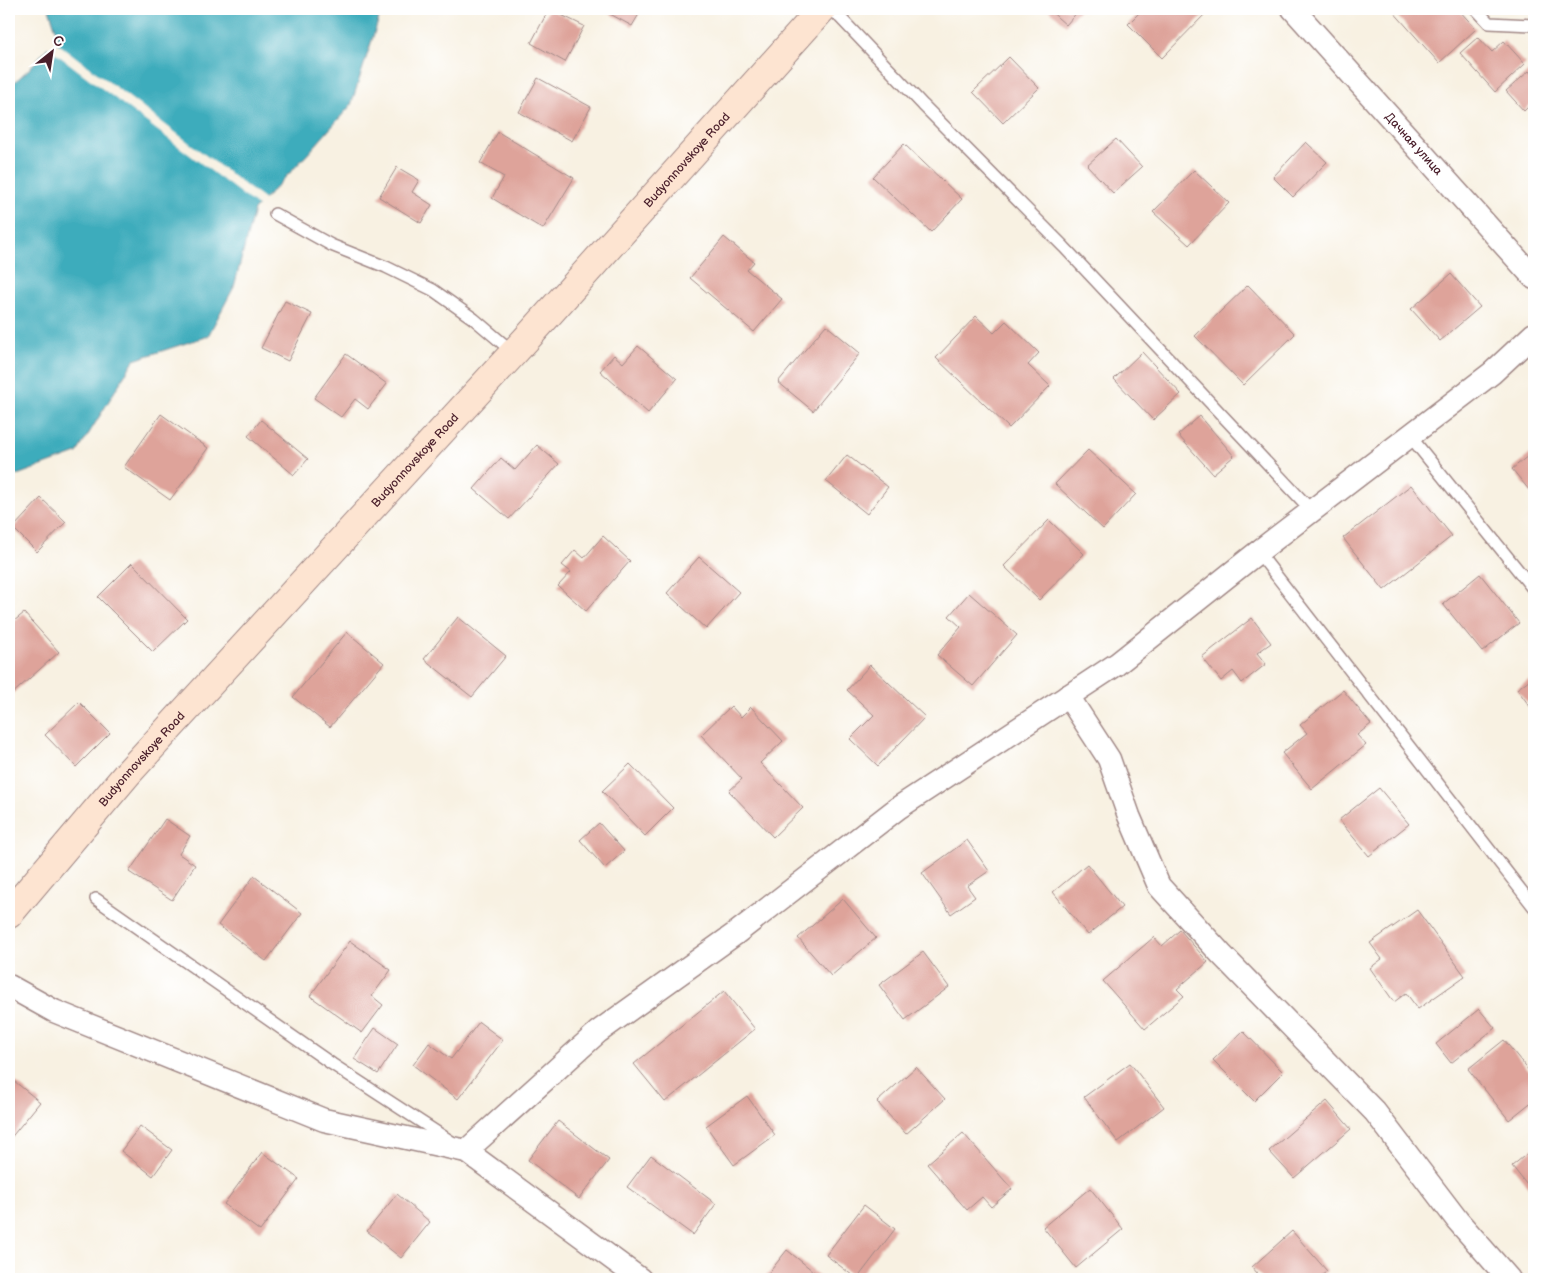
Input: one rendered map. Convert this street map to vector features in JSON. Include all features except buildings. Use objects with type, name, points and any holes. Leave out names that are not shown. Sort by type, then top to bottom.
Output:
[{"type":"main road","name":"Budyonnovskoye Road","points":[[9,914],[128,773],[514,353],[822,9]]},
{"type":"street","name":"Дачная улица","points":[[1293,9],[1534,278]]},
{"type":"street","points":[[466,1151],[598,1032],[735,934],[898,808],[1117,664],[1258,552],[1492,373],[1534,334]]},
{"type":"street","points":[[1068,696],[1109,759],[1129,816],[1159,886],[1221,954],[1375,1112],[1458,1221],[1509,1279]]},
{"type":"street","points":[[9,986],[54,1011],[324,1120],[466,1151],[640,1279]]},
{"type":"lane","points":[[832,9],[923,105],[1064,247],[1312,511]]},
{"type":"lane","points":[[1476,9],[1489,23],[1534,25]]},
{"type":"lane","points":[[275,214],[331,245],[386,267],[432,290],[474,319],[514,353]]},
{"type":"lane","points":[[1410,436],[1534,590]]},
{"type":"lane","points":[[1258,552],[1534,906]]},
{"type":"lane","points":[[96,899],[332,1064],[466,1151]]},
{"type":"water","points":[[49,9],[382,9],[351,105],[306,156],[254,210],[234,287],[208,336],[134,360],[77,453],[9,478],[9,87],[29,69],[58,36]]},
{"type":"pier","points":[[52,39],[266,201],[260,208],[46,46]]}]
